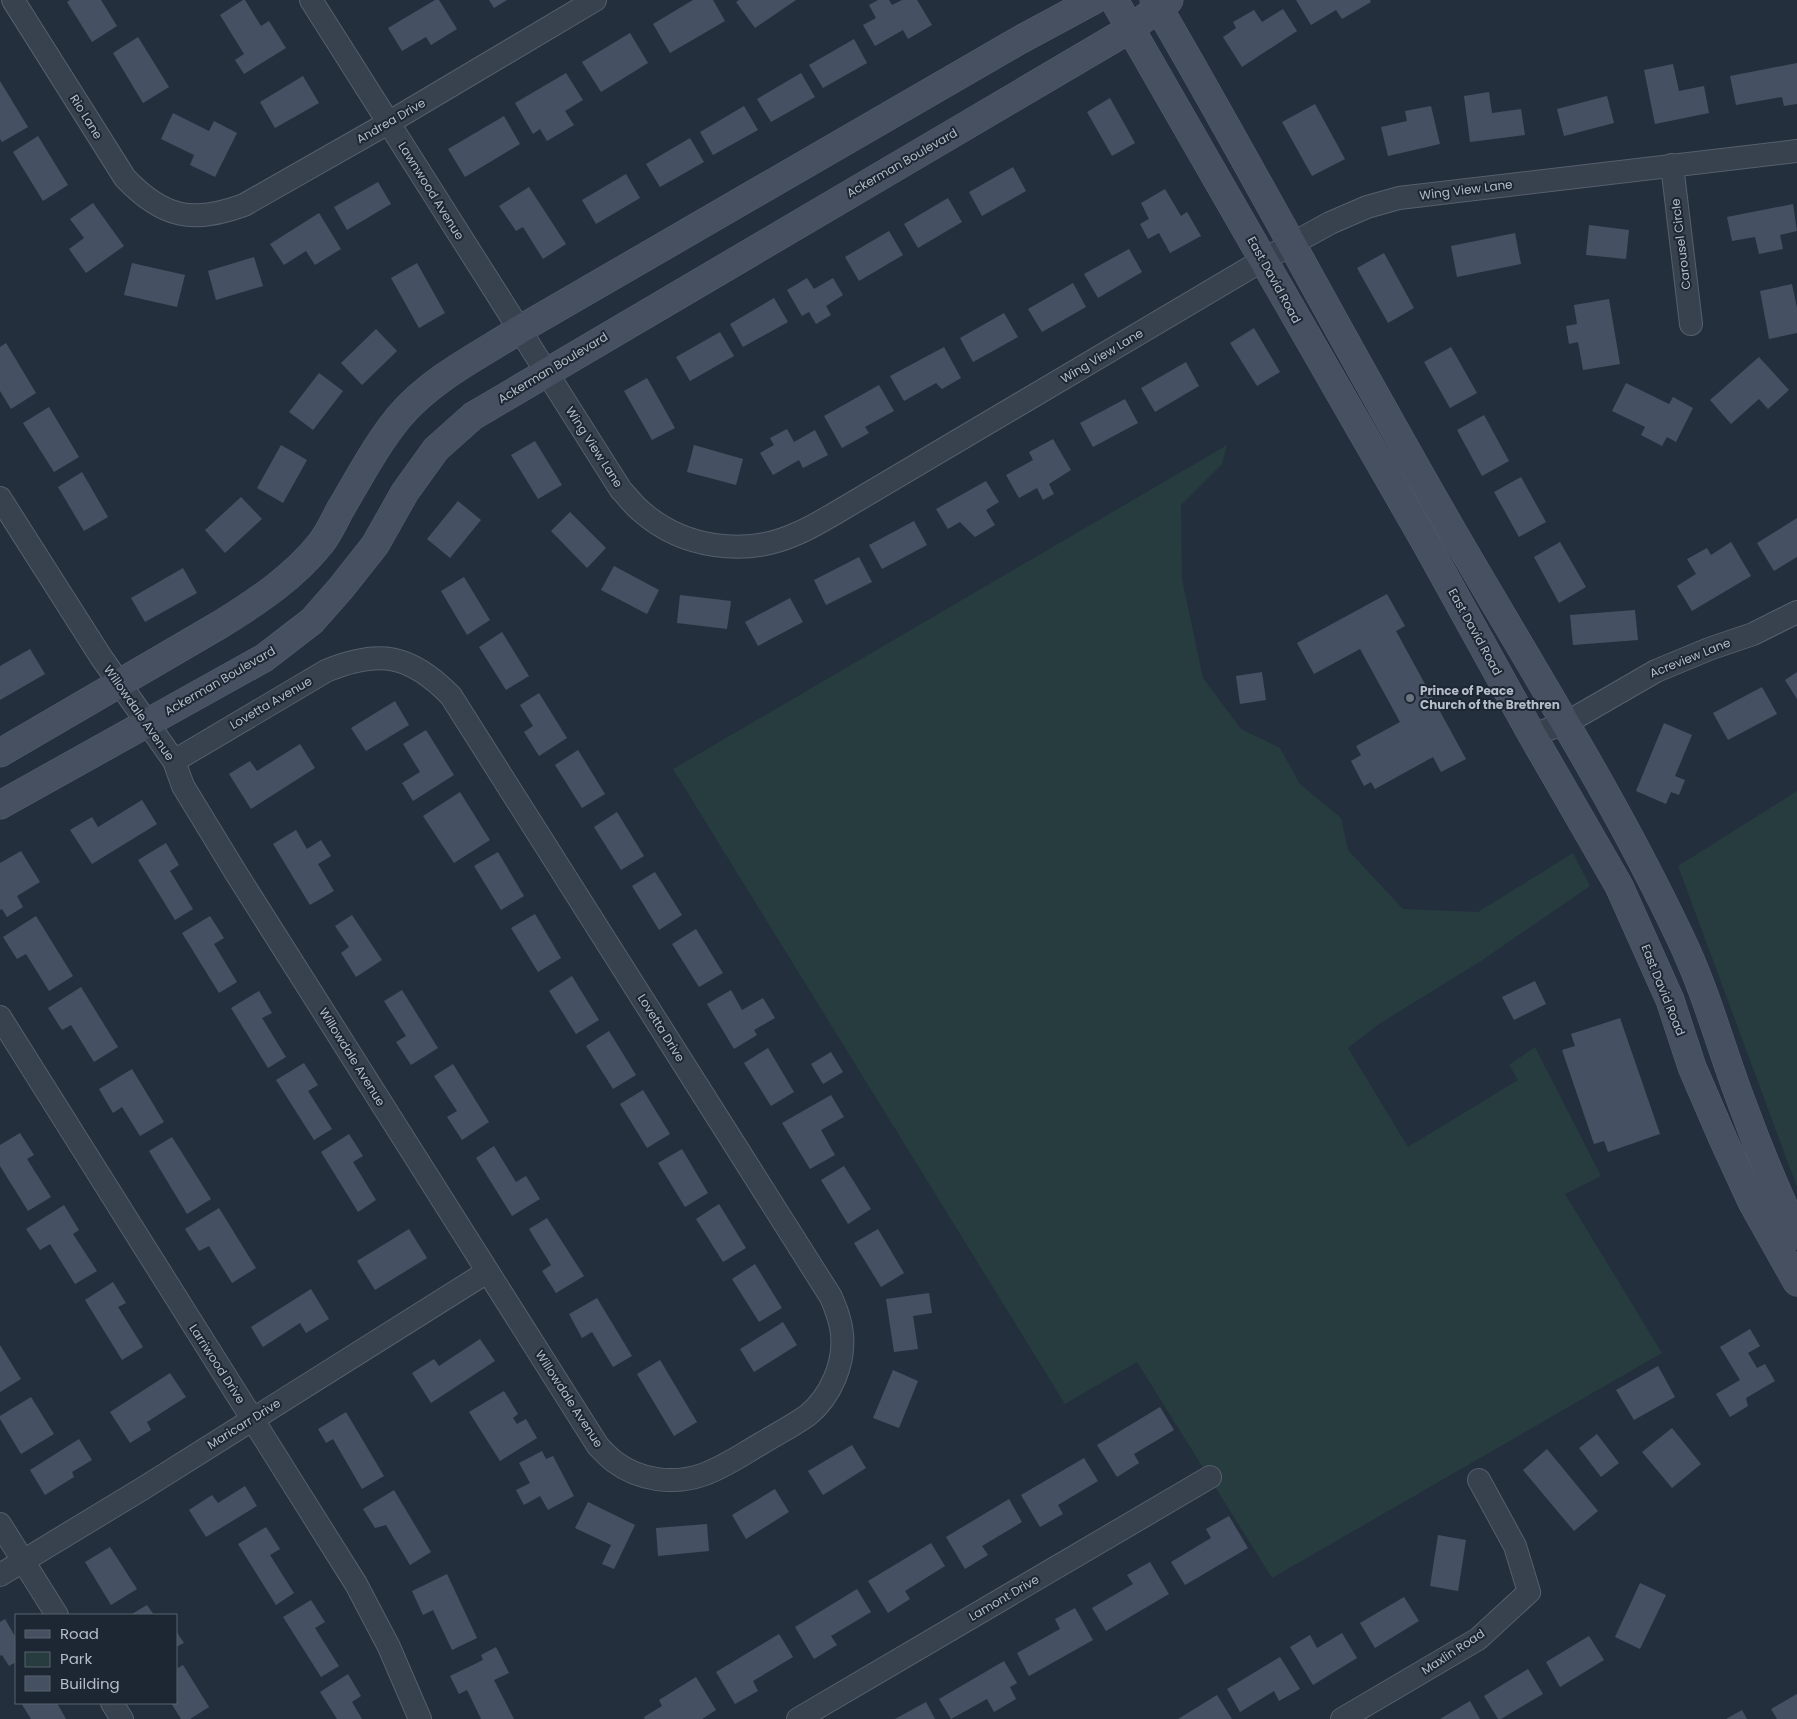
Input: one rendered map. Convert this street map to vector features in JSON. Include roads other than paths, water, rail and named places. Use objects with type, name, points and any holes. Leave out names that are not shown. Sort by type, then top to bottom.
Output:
[{"type":"street","name":"Rio Lane","points":[[13,0],[125,178],[139,193],[156,204],[179,213]]},
{"type":"street","name":"Lawnwood Avenue","points":[[311,0],[519,330]]},
{"type":"street","name":"Andrea Drive","points":[[179,213],[200,216],[222,213],[244,205],[388,123],[595,0]]},
{"type":"street","points":[[0,753],[256,602],[296,570],[322,542],[373,454],[400,416],[431,387],[461,366],[519,330],[1018,41],[1094,0]]},
{"type":"street","name":"East David Road","points":[[1114,0],[1427,545],[1532,735],[1619,886],[1670,1000],[1692,1068],[1723,1139],[1752,1202],[1797,1282]]},
{"type":"street","points":[[1160,2],[1452,531],[1566,723],[1648,874],[1681,938],[1718,1030],[1745,1112],[1772,1182],[1797,1235]]},
{"type":"street","name":"Ackerman Boulevard","points":[[0,805],[264,658],[312,621],[375,545],[406,492],[436,449],[473,416],[546,371],[1130,28],[1160,2]]},
{"type":"street","name":"Wing View Lane","points":[[519,330],[621,490],[642,512],[666,530],[713,546],[743,547],[772,543],[795,535],[839,511],[1263,260],[1330,223],[1367,207],[1399,198],[1797,151]]},
{"type":"street","name":"Carousel Circle","points":[[1672,165],[1691,324]]},
{"type":"street","name":"Willowdale Avenue","points":[[0,498],[118,684],[174,761],[183,786],[236,873],[598,1446],[614,1462],[634,1473],[657,1480],[682,1479],[702,1476],[777,1433]]},
{"type":"street","name":"Acreview Lane","points":[[1532,735],[1566,723],[1656,671],[1709,649],[1753,634],[1797,612]]},
{"type":"street","name":"Lovetta Avenue","points":[[174,761],[326,671],[348,662],[374,658]]},
{"type":"street","name":"Lovetta Drive","points":[[374,658],[398,659],[417,668],[435,679],[451,696],[831,1297],[839,1316],[842,1334],[842,1355],[835,1379],[823,1398],[808,1414],[777,1433]]},
{"type":"street","points":[[1566,723],[1563,745],[1566,768],[1596,822],[1604,860]]},
{"type":"street","name":"Larriwood Drive","points":[[0,1017],[356,1584],[389,1647],[420,1719]]},
{"type":"street","name":"Maricarr Drive","points":[[0,1575],[142,1489],[252,1418],[487,1272]]},
{"type":"street","name":"Lamont Drive","points":[[798,1719],[1210,1477]]},
{"type":"street","name":"Maxlin Road","points":[[1342,1719],[1478,1639],[1528,1592],[1515,1546],[1479,1480]]},
{"type":"street","points":[[0,1524],[56,1614]]},
{"type":"street","points":[[113,1704],[122,1719]]},
{"type":"place","name":"Prince of Peace Church of the Brethren","points":[[1410,698]]}]
